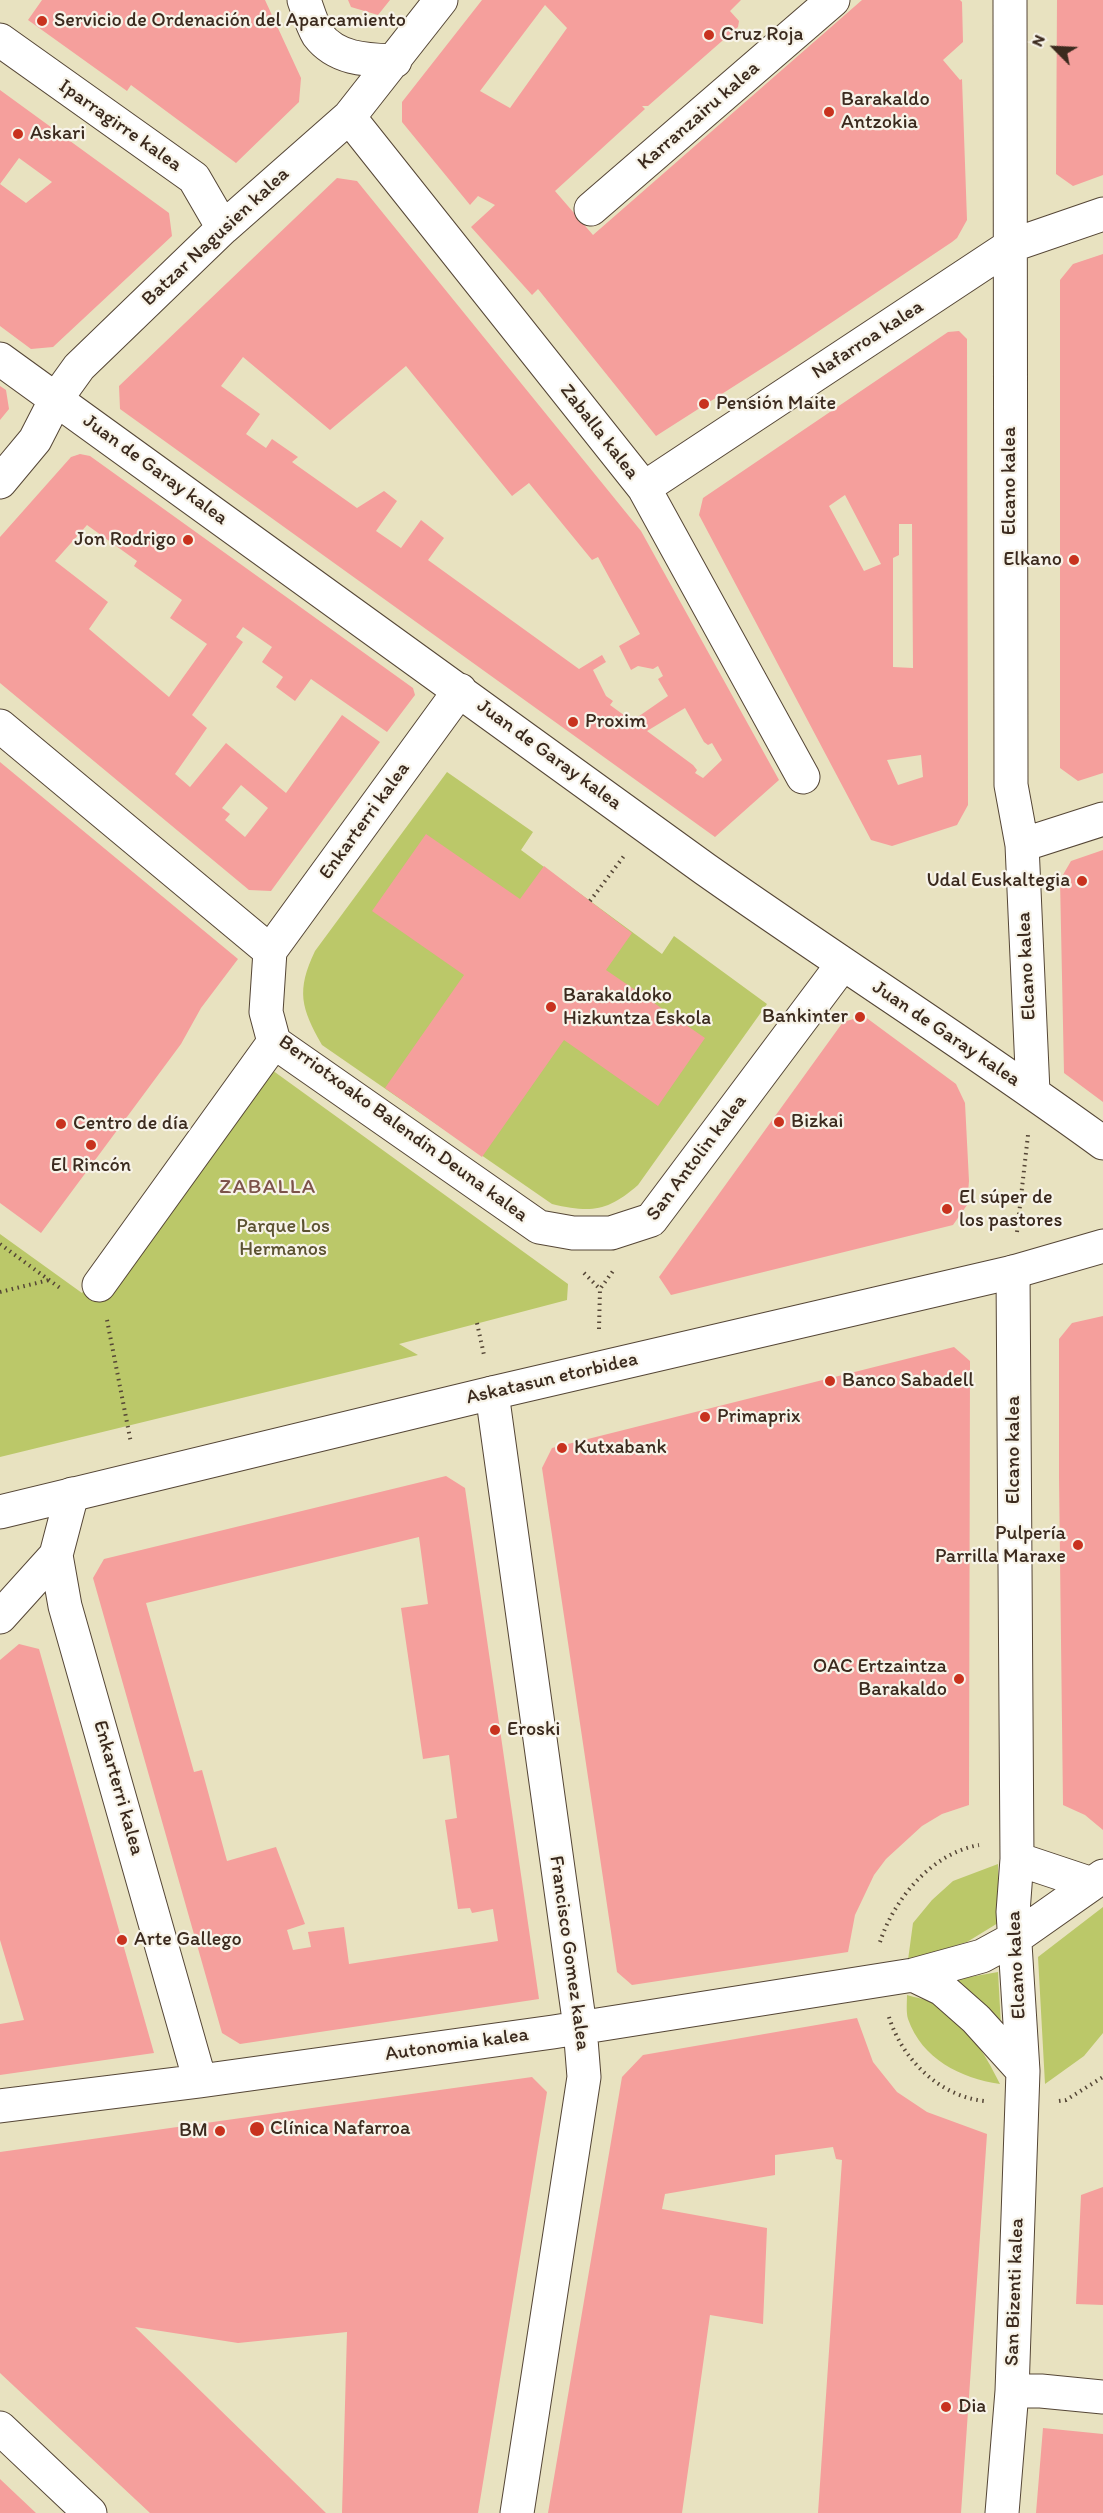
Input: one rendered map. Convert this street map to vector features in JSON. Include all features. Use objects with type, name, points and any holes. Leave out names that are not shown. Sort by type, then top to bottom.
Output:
[{"type":"street","points":[[304,0],[318,35],[336,50],[357,60],[395,61]]},
{"type":"street","name":"Batzar Nagusien kalea","points":[[0,483],[35,440],[56,399],[79,367],[223,228],[349,117],[441,0]]},
{"type":"street","name":"Karranzairu kalea","points":[[591,209],[833,0]]},
{"type":"street","name":"Elcano kalea","points":[[1010,0],[1011,785],[1022,845],[1033,1092]]},
{"type":"street","name":"Iparragirre kalea","points":[[0,40],[194,178],[223,228]]},
{"type":"street","name":"Zaballa kalea","points":[[349,117],[644,489],[803,777]]},
{"type":"street","name":"Nafarroa kalea","points":[[644,489],[1010,246],[1103,214]]},
{"type":"street","name":"Juan de Garay kalea","points":[[0,359],[703,867],[842,965],[1033,1092],[1103,1143]]},
{"type":"street","name":"Enkarterri kalea","points":[[270,951],[460,690]]},
{"type":"street","points":[[0,726],[270,951]]},
{"type":"street","points":[[1022,845],[1103,819]]},
{"type":"street","name":"Berriotxoako Balendin Deuna kalea","points":[[270,951],[266,1012],[274,1042],[539,1227],[573,1233],[610,1233],[651,1220]]},
{"type":"street","name":"San Antolin kalea","points":[[651,1220],[842,965]]},
{"type":"street","points":[[99,1284],[274,1042]]},
{"type":"street","name":"Askatasun etorbidea","points":[[0,1512],[597,1368],[1013,1272],[1103,1246]]},
{"type":"street","name":"Elcano kalea","points":[[1013,1272],[1017,1859],[1013,1912],[1023,2071]]},
{"type":"street","name":"Francisco Gomez kalea","points":[[492,1393],[580,2027],[584,2077],[517,2513]]},
{"type":"street","name":"Enkarterri kalea","points":[[72,1494],[56,1555],[65,1605],[200,2081]]},
{"type":"street","points":[[0,1617],[56,1555]]},
{"type":"street","points":[[1017,1859],[1098,1880]]},
{"type":"street","name":"Autonomia kalea","points":[[0,2106],[200,2081],[580,2027],[913,1975],[982,1956],[1015,1938],[1098,1880]]},
{"type":"street","points":[[913,1975],[942,1989],[976,2019],[1023,2071]]},
{"type":"street","name":"San Bizenti kalea","points":[[1002,2513],[1012,2391],[1023,2071]]},
{"type":"street","points":[[1012,2391],[1041,2391],[1103,2397]]},
{"type":"street","points":[[0,2428],[90,2513]]},
{"type":"path","points":[[590,901],[600,889]]},
{"type":"path","points":[[1013,1272],[1033,1092]]},
{"type":"path","name":"San Antolin kalea","points":[[597,1368],[600,1289],[651,1220]]},
{"type":"path","points":[[0,1292],[49,1280]]},
{"type":"path","points":[[99,1284],[137,1478]]},
{"type":"green space","points":[[447,772],[533,832],[521,850],[662,954],[674,936],[767,1004],[638,1185],[617,1201],[607,1205],[578,1209],[552,1204],[322,1045],[309,1020],[303,989],[315,951]]},
{"type":"green space","name":"Parque Los Hermanos","points":[[254,1057],[568,1284],[567,1300],[399,1344],[418,1355],[0,1457],[0,1234],[82,1293]]},
{"type":"green space","points":[[998,1864],[998,1923],[967,1942],[908,1960],[913,1923],[932,1900],[953,1881]]},
{"type":"green space","points":[[1103,1907],[1103,2033],[1084,2056],[1045,2084],[1038,1957]]},
{"type":"green space","points":[[998,1972],[1001,2026],[953,1980]]},
{"type":"green space","points":[[907,1995],[932,2002],[956,2020],[974,2039],[1000,2084],[971,2077],[933,2056],[914,2033],[908,2019]]},
{"type":"building","points":[[42,0],[265,0],[301,78],[299,102],[236,163],[131,85],[127,91],[28,20]]},
{"type":"building","points":[[348,0],[390,0],[378,15],[351,7]]},
{"type":"building","points":[[482,0],[741,0],[730,11],[739,21],[738,27],[648,106],[642,106],[645,109],[555,191],[593,235],[862,0],[960,0],[962,2],[963,42],[943,60],[960,80],[962,79],[967,220],[957,238],[952,242],[786,353],[656,436],[538,289],[532,295],[471,227],[495,205],[478,196],[470,205],[402,122],[402,102]],"holes":[[[545,5],[567,28],[510,108],[480,91]]]},
{"type":"building","points":[[1057,0],[1103,0],[1103,175],[1073,186],[1056,174]]},
{"type":"building","points":[[0,90],[169,213],[172,236],[53,347],[31,349],[0,326]],"holes":[[[19,158],[52,182],[26,203],[0,184]]]},
{"type":"building","points":[[337,178],[357,181],[641,531],[779,780],[715,837],[120,409],[119,386]],"holes":[[[243,357],[330,430],[406,366],[512,496],[529,483],[592,560],[598,557],[640,634],[619,646],[631,670],[638,666],[653,669],[658,666],[663,676],[658,679],[668,696],[632,721],[610,705],[613,701],[606,696],[593,670],[606,662],[602,655],[579,669],[428,560],[444,538],[421,520],[401,548],[376,531],[397,501],[384,491],[357,508],[292,462],[298,457],[272,439],[266,448],[246,434],[260,414],[221,386]],[[685,708],[704,742],[708,745],[712,743],[722,760],[703,778],[695,773],[697,770],[693,765],[647,731]]]},
{"type":"building","points":[[1103,254],[1103,773],[1078,781],[1060,768],[1060,280],[1073,264]]},
{"type":"building","points":[[959,331],[967,339],[968,805],[957,825],[892,846],[871,840],[699,515],[703,498],[948,332]],"holes":[[[845,495],[881,564],[864,571],[829,506]],[[899,524],[912,524],[913,668],[893,667],[893,558],[899,555]],[[921,755],[923,777],[898,785],[887,760]]]},
{"type":"building","points":[[0,386],[6,390],[9,409],[0,420]]},
{"type":"building","points":[[80,454],[90,456],[413,688],[415,695],[387,732],[311,679],[295,701],[276,687],[283,677],[262,662],[272,647],[243,627],[236,637],[243,642],[192,715],[207,728],[175,774],[190,787],[226,743],[286,793],[342,715],[380,742],[271,891],[249,890],[0,683],[0,537],[71,457]],"holes":[[[87,525],[137,561],[134,566],[182,600],[170,618],[207,644],[169,697],[89,629],[108,602],[55,561]],[[241,785],[268,808],[245,837],[225,820],[230,814],[222,808]]]},
{"type":"building","points":[[0,762],[238,959],[201,1008],[181,1044],[41,1233],[0,1203]]},
{"type":"building","name":"Barakaldoko Hizkuntza Eskola","points":[[426,834],[520,899],[544,866],[632,933],[606,970],[705,1038],[658,1106],[564,1040],[482,1157],[385,1088],[464,975],[372,911]]},
{"type":"building","points":[[1103,850],[1103,1102],[1064,1073],[1060,880],[1071,861]]},
{"type":"building","points":[[864,1016],[956,1084],[965,1103],[969,1181],[967,1205],[953,1225],[671,1295],[659,1277],[843,1022]]},
{"type":"building","points":[[1103,1316],[1103,1830],[1085,1815],[1063,1805],[1059,1339],[1072,1323]]},
{"type":"building","points":[[954,1347],[970,1361],[969,1805],[942,1814],[922,1826],[886,1859],[874,1875],[855,1915],[848,1952],[632,1985],[617,1972],[542,1468],[552,1448]]},
{"type":"building","points":[[446,1476],[465,1488],[539,1999],[240,2044],[222,2033],[93,1578],[104,1559]],"holes":[[[419,1537],[428,1604],[401,1608],[423,1759],[449,1755],[457,1818],[445,1820],[458,1909],[470,1908],[472,1913],[493,1909],[498,1941],[349,1964],[344,1927],[308,1932],[311,1947],[293,1950],[287,1930],[305,1924],[276,1847],[227,1861],[202,1770],[194,1772],[146,1603]]]},
{"type":"building","points":[[19,1644],[39,1649],[154,2053],[0,2075],[0,2024],[24,2020],[0,1940],[0,1660]]},
{"type":"building","points":[[857,2018],[873,2062],[897,2092],[927,2112],[987,2134],[961,2513],[818,2513],[842,2160],[836,2159],[833,2147],[775,2155],[775,2175],[665,2194],[662,2209],[767,2228],[763,2324],[710,2315],[682,2513],[548,2513],[622,2077],[643,2055]]},
{"type":"building","points":[[532,2077],[547,2092],[478,2513],[342,2513],[347,2332],[238,2343],[135,2327],[326,2513],[150,2513],[0,2373],[0,2152]]},
{"type":"building","points":[[1103,2187],[1103,2305],[1076,2304],[1081,2195]]},
{"type":"building","points":[[1043,2428],[1103,2434],[1103,2513],[1036,2513]]},
{"type":"building","points":[[0,2479],[36,2513],[0,2513]]},
{"type":"place","name":"Servicio de Ordenación del Aparcamiento","points":[[42,21]]},
{"type":"place","name":"Cruz Roja","points":[[709,35]]},
{"type":"place","name":"Barakaldo Antzokia","points":[[829,112]]},
{"type":"place","name":"Askari","points":[[18,134]]},
{"type":"place","name":"Pensión Maite","points":[[704,404]]},
{"type":"place","name":"Jon Rodrigo","points":[[188,540]]},
{"type":"place","name":"Elkano","points":[[1074,560]]},
{"type":"place","name":"Proxim","points":[[573,722]]},
{"type":"place","name":"Udal Euskaltegia","points":[[1082,881]]},
{"type":"place","name":"Barakaldoko Hizkuntza Eskola","points":[[551,1007]]},
{"type":"place","name":"Bankinter","points":[[860,1017]]},
{"type":"place","name":"Bizkai","points":[[779,1122]]},
{"type":"place","name":"Centro de día","points":[[61,1124]]},
{"type":"place","name":"El Rincón","points":[[91,1145]]},
{"type":"place","name":"El súper de los pastores","points":[[947,1209]]},
{"type":"place","name":"Banco Sabadell","points":[[830,1381]]},
{"type":"place","name":"Primaprix","points":[[705,1417]]},
{"type":"place","name":"Kutxabank","points":[[562,1448]]},
{"type":"place","name":"Pulpería Parrilla Maraxe","points":[[1078,1545]]},
{"type":"place","name":"OAC Ertzaintza Barakaldo","points":[[959,1679]]},
{"type":"place","name":"Eroski","points":[[495,1730]]},
{"type":"place","name":"Arte Gallego","points":[[122,1940]]},
{"type":"place","name":"Clínica Nafarroa","points":[[257,2129]]},
{"type":"place","name":"BM","points":[[220,2131]]},
{"type":"place","name":"Dia","points":[[946,2407]]},
{"type":"district","name":"ZABALLA","points":[[268,1188]]}]
